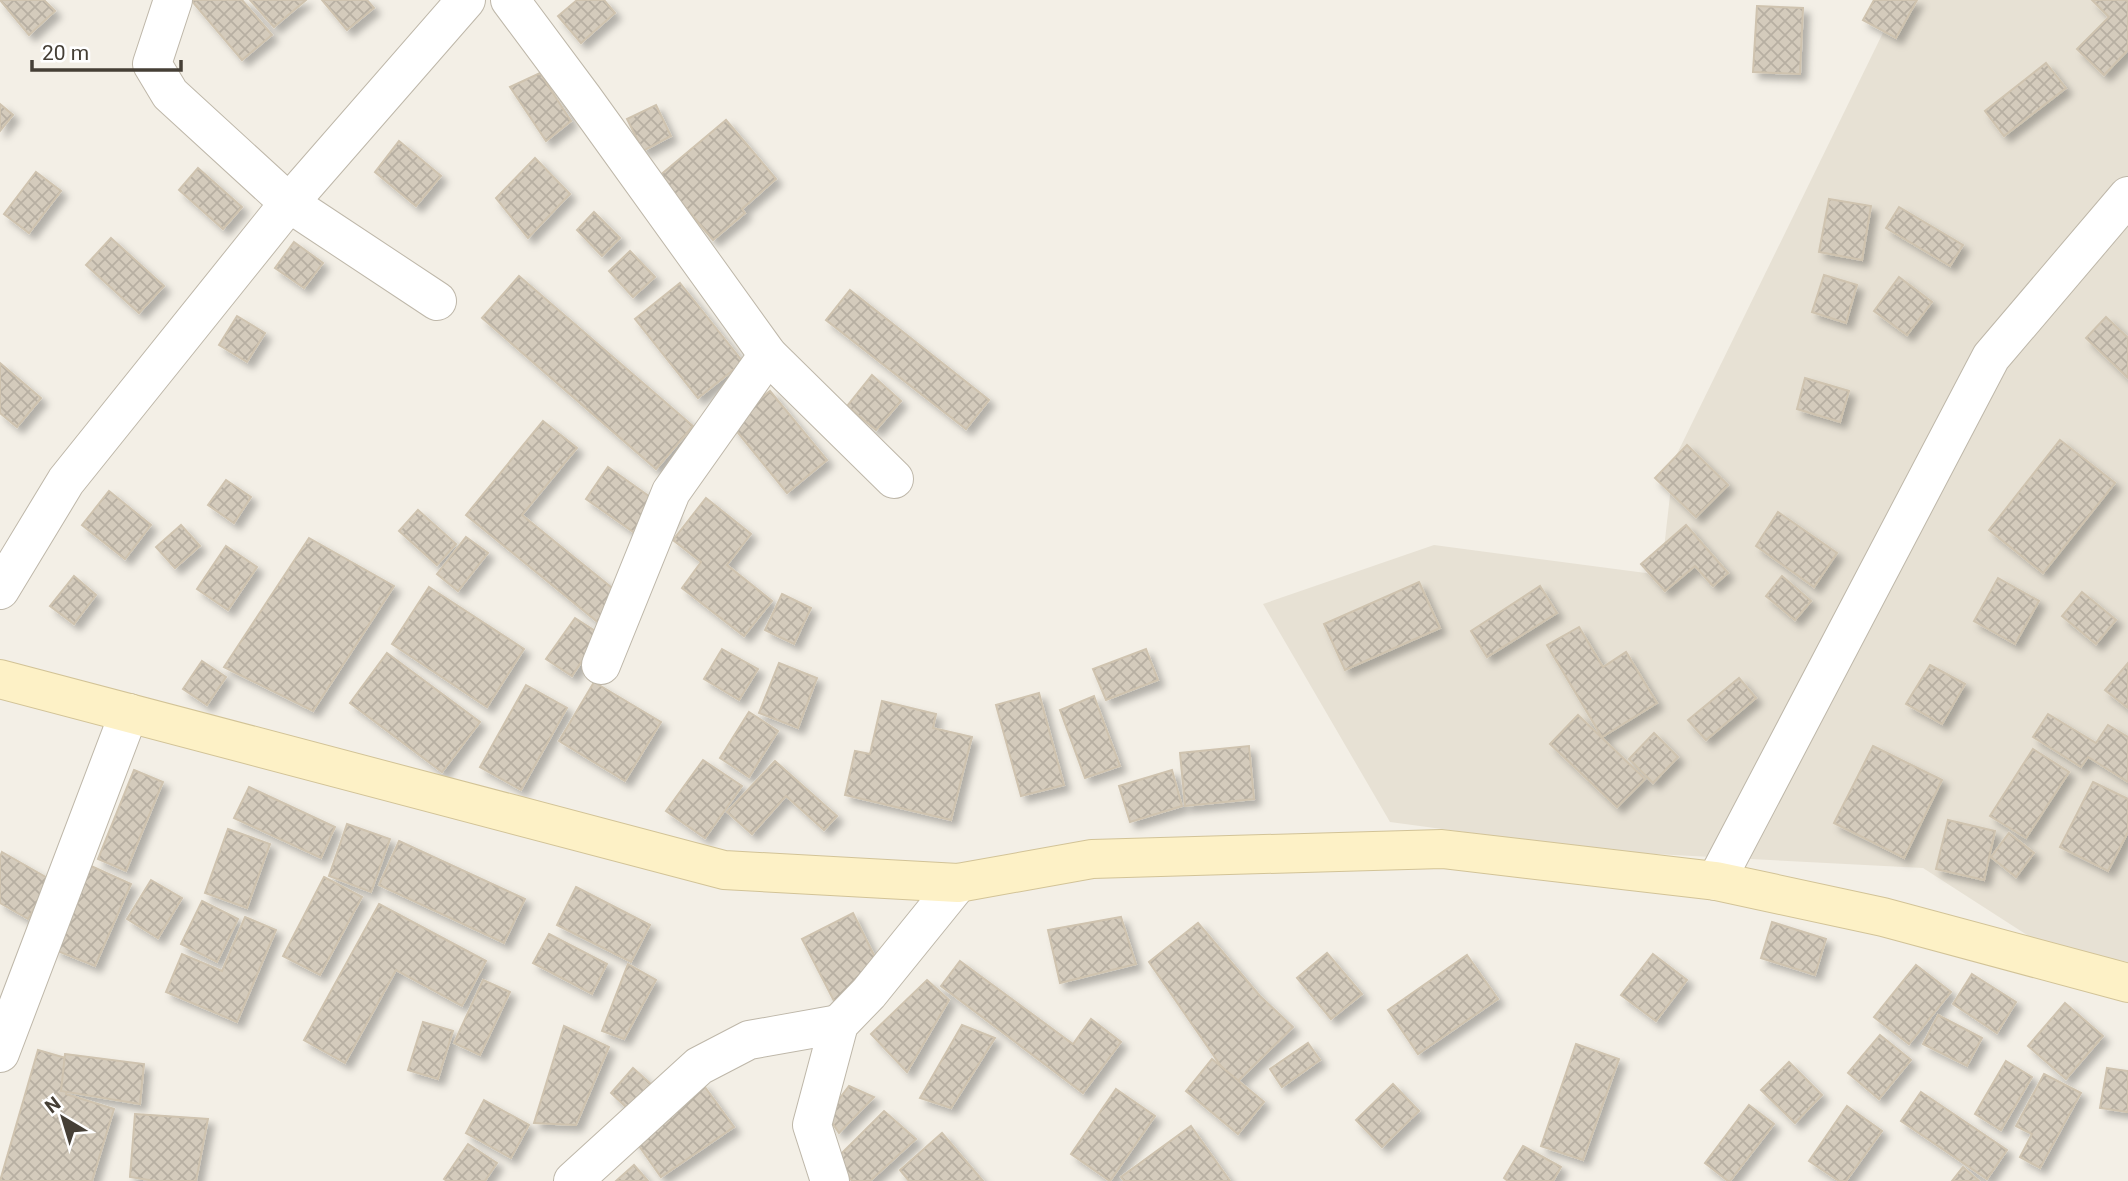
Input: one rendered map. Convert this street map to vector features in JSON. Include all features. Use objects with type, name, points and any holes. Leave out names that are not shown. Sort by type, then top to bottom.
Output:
[{"type":"main road","points":[[0,679],[724,870],[958,883],[1092,859],[1442,849],[1716,881],[1883,917],[2128,983]]},
{"type":"street","points":[[173,0],[152,64],[170,94],[289,203],[437,301]]},
{"type":"street","points":[[0,590],[66,481],[289,203],[466,0]]},
{"type":"street","points":[[510,0],[768,355],[894,478]]},
{"type":"street","points":[[1716,881],[1991,357],[2128,196]]},
{"type":"street","points":[[601,665],[671,492],[768,355]]},
{"type":"street","points":[[0,1053],[129,713]]},
{"type":"street","points":[[830,1181],[812,1125],[839,1024],[869,993],[958,883]]},
{"type":"street","points":[[573,1181],[699,1066],[749,1040],[839,1024]]},
{"type":"shaded area","points":[[1899,0],[2128,0],[2128,962],[2041,944],[1923,868],[1615,852],[1390,822],[1263,604],[1434,545],[1661,575],[1674,460]]},
{"type":"building","points":[[0,0],[44,0],[55,11],[29,35]]},
{"type":"building","points":[[191,0],[242,0],[272,35],[242,60]]},
{"type":"building","points":[[250,0],[306,0],[274,27]]},
{"type":"building","points":[[322,0],[367,0],[374,8],[347,30]]},
{"type":"building","points":[[577,0],[604,0],[615,13],[581,43],[558,16]]},
{"type":"building","points":[[1874,0],[1917,0],[1896,38],[1863,20]]},
{"type":"building","points":[[2092,0],[2128,2],[2128,50],[2104,75],[2077,49],[2109,17]]},
{"type":"building","points":[[1757,6],[1803,8],[1800,74],[1753,72]]},
{"type":"building","points":[[2046,63],[2066,88],[2004,136],[1985,111]]},
{"type":"building","points":[[540,73],[571,121],[546,141],[510,87]]},
{"type":"building","points":[[0,104],[13,115],[0,131]]},
{"type":"building","points":[[656,105],[671,136],[643,151],[627,119]]},
{"type":"building","points":[[726,120],[776,179],[742,209],[745,213],[713,240],[659,176]]},
{"type":"building","points":[[399,141],[441,176],[416,206],[375,172]]},
{"type":"building","points":[[535,158],[570,194],[528,238],[496,198]]},
{"type":"building","points":[[198,168],[242,207],[223,229],[179,190]]},
{"type":"building","points":[[36,172],[61,191],[29,233],[4,214]]},
{"type":"building","points":[[1829,199],[1871,206],[1862,260],[1819,252]]},
{"type":"building","points":[[1899,207],[1963,245],[1950,266],[1886,228]]},
{"type":"building","points":[[594,212],[620,238],[602,256],[577,230]]},
{"type":"building","points":[[111,238],[164,286],[139,313],[86,265]]},
{"type":"building","points":[[294,242],[323,263],[304,288],[275,268]]},
{"type":"building","points":[[630,251],[655,277],[633,297],[609,271]]},
{"type":"building","points":[[1824,275],[1857,285],[1846,323],[1812,312]]},
{"type":"building","points":[[519,276],[693,426],[656,469],[482,318]]},
{"type":"building","points":[[1899,277],[1932,302],[1907,335],[1874,311]]},
{"type":"building","points":[[680,283],[743,362],[698,398],[635,319]]},
{"type":"building","points":[[850,290],[989,400],[966,429],[826,320]]},
{"type":"building","points":[[237,316],[265,333],[247,362],[219,345]]},
{"type":"building","points":[[2106,317],[2128,338],[2128,378],[2086,338]]},
{"type":"building","points":[[0,363],[41,398],[17,427],[0,413]]},
{"type":"building","points":[[872,375],[901,401],[876,430],[847,406]]},
{"type":"building","points":[[1805,378],[1849,391],[1840,422],[1797,409]]},
{"type":"building","points":[[770,391],[827,460],[787,493],[730,423]]},
{"type":"building","points":[[543,421],[577,448],[522,515],[622,596],[600,624],[466,515]]},
{"type":"building","points":[[2060,440],[2115,483],[2043,573],[1989,530]]},
{"type":"building","points":[[1687,445],[1728,485],[1696,517],[1655,478]]},
{"type":"building","points":[[608,467],[674,514],[652,545],[586,499]]},
{"type":"building","points":[[226,480],[251,497],[234,523],[208,505]]},
{"type":"building","points":[[109,491],[151,525],[125,559],[82,525]]},
{"type":"building","points":[[706,498],[751,534],[727,565],[772,601],[744,636],[682,588],[701,562],[673,540]]},
{"type":"building","points":[[418,510],[456,544],[437,565],[399,531]]},
{"type":"building","points":[[1778,512],[1837,553],[1814,587],[1756,546]]},
{"type":"building","points":[[181,525],[200,546],[175,568],[156,547]]},
{"type":"building","points":[[1686,525],[1728,573],[1713,586],[1695,566],[1665,591],[1641,564]]},
{"type":"building","points":[[466,537],[488,553],[458,591],[437,574]]},
{"type":"building","points":[[309,538],[394,586],[313,711],[224,667]]},
{"type":"building","points":[[226,546],[257,567],[228,610],[197,589]]},
{"type":"building","points":[[74,576],[96,595],[74,624],[50,606]]},
{"type":"building","points":[[1782,576],[1811,601],[1795,620],[1766,596]]},
{"type":"building","points":[[1998,578],[2039,601],[2015,644],[1974,621]]},
{"type":"building","points":[[1419,582],[1440,628],[1345,670],[1324,624]]},
{"type":"building","points":[[1540,586],[1557,613],[1487,657],[1471,631]]},
{"type":"building","points":[[429,587],[524,649],[487,707],[392,644]]},
{"type":"building","points":[[2082,592],[2116,620],[2096,644],[2062,616]]},
{"type":"building","points":[[782,594],[811,608],[794,644],[765,630]]},
{"type":"building","points":[[575,618],[600,634],[572,676],[546,659]]},
{"type":"building","points":[[1579,627],[1603,667],[1626,652],[1657,703],[1602,737],[1547,645]]},
{"type":"building","points":[[722,649],[758,669],[739,700],[704,679]]},
{"type":"building","points":[[1146,649],[1158,680],[1106,700],[1093,669]]},
{"type":"building","points":[[387,653],[480,722],[442,772],[350,703]]},
{"type":"building","points":[[202,661],[226,677],[207,705],[183,689]]},
{"type":"building","points":[[779,663],[817,678],[798,728],[759,713]]},
{"type":"building","points":[[2128,663],[2128,708],[2105,690]]},
{"type":"building","points":[[1930,665],[1965,684],[1942,724],[1906,704]]},
{"type":"building","points":[[1739,678],[1756,698],[1706,740],[1688,720]]},
{"type":"building","points":[[594,682],[661,722],[625,781],[559,741]]},
{"type":"building","points":[[526,685],[567,708],[521,790],[480,767]]},
{"type":"building","points":[[1039,693],[1064,785],[1021,796],[996,705]]},
{"type":"building","points":[[1094,696],[1120,766],[1085,778],[1060,710]]},
{"type":"building","points":[[882,701],[936,714],[933,728],[972,737],[951,820],[845,795],[855,751],[870,754]]},
{"type":"building","points":[[749,712],[778,731],[749,777],[720,758]]},
{"type":"building","points":[[2048,714],[2096,743],[2108,725],[2128,737],[2128,782],[2088,757],[2081,767],[2033,737]]},
{"type":"building","points":[[1578,715],[1645,779],[1617,807],[1550,744]]},
{"type":"building","points":[[1654,733],[1678,757],[1653,783],[1629,759]]},
{"type":"building","points":[[1249,746],[1254,799],[1185,806],[1180,753]]},
{"type":"building","points":[[1873,746],[1942,780],[1904,858],[1834,823]]},
{"type":"building","points":[[2033,749],[2069,772],[2026,838],[1990,816]]},
{"type":"building","points":[[703,760],[742,786],[705,838],[666,811]]},
{"type":"building","points":[[775,761],[837,816],[824,830],[786,796],[752,834],[727,812]]},
{"type":"building","points":[[134,770],[163,782],[126,871],[98,859]]},
{"type":"building","points":[[1172,770],[1182,806],[1130,822],[1119,786]]},
{"type":"building","points":[[2093,782],[2128,799],[2128,832],[2108,871],[2060,847]]},
{"type":"building","points":[[249,787],[335,827],[321,858],[234,818]]},
{"type":"building","points":[[1948,820],[1995,831],[1984,880],[1936,869]]},
{"type":"building","points":[[347,824],[390,839],[371,892],[329,876]]},
{"type":"building","points":[[228,829],[270,844],[247,908],[205,893]]},
{"type":"building","points":[[2009,833],[2034,853],[2016,877],[1991,857]]},
{"type":"building","points":[[399,841],[525,899],[504,943],[379,885]]},
{"type":"building","points":[[2,852],[51,880],[28,919],[0,903]]},
{"type":"building","points":[[91,866],[131,884],[95,966],[55,950]]},
{"type":"building","points":[[324,877],[362,897],[320,975],[283,956]]},
{"type":"building","points":[[151,880],[182,898],[158,938],[127,919]]},
{"type":"building","points":[[576,887],[650,925],[631,962],[557,925]]},
{"type":"building","points":[[202,901],[238,919],[217,962],[181,944]]},
{"type":"building","points":[[379,904],[486,961],[462,1006],[396,970],[345,1063],[304,1040]]},
{"type":"building","points":[[853,913],[884,975],[834,1001],[802,939]]},
{"type":"building","points":[[245,917],[276,930],[237,1022],[166,992],[182,954],[222,971]]},
{"type":"building","points":[[1121,917],[1136,964],[1060,983],[1048,930]]},
{"type":"building","points":[[1772,922],[1826,939],[1815,975],[1761,958]]},
{"type":"building","points":[[1198,923],[1260,996],[1293,1027],[1234,1085],[1149,962]]},
{"type":"building","points":[[549,934],[607,964],[592,994],[533,963]]},
{"type":"building","points":[[1327,953],[1362,994],[1331,1019],[1297,978]]},
{"type":"building","points":[[1653,954],[1687,980],[1656,1021],[1621,995]]},
{"type":"building","points":[[1467,955],[1498,999],[1418,1054],[1388,1010]]},
{"type":"building","points":[[960,961],[1073,1044],[1091,1019],[1121,1042],[1083,1093],[941,986]]},
{"type":"building","points":[[628,964],[656,980],[624,1039],[602,1031]]},
{"type":"building","points":[[1916,965],[1951,992],[1909,1044],[1874,1017]]},
{"type":"building","points":[[1972,974],[2016,1002],[1997,1033],[1953,1004]]},
{"type":"building","points":[[483,980],[510,992],[480,1055],[454,1043]]},
{"type":"building","points":[[927,980],[949,1000],[907,1072],[871,1034]]},
{"type":"building","points":[[2065,1003],[2103,1036],[2066,1079],[2028,1046]]},
{"type":"building","points":[[1938,1015],[1982,1038],[1967,1066],[1923,1044]]},
{"type":"building","points":[[423,1022],[453,1031],[438,1079],[408,1070]]},
{"type":"building","points":[[962,1025],[995,1038],[951,1108],[920,1098]]},
{"type":"building","points":[[564,1026],[609,1047],[576,1125],[534,1123]]},
{"type":"building","points":[[1880,1035],[1911,1060],[1879,1099],[1848,1073]]},
{"type":"building","points":[[1308,1043],[1320,1060],[1282,1087],[1270,1069]]},
{"type":"building","points":[[1576,1044],[1619,1059],[1583,1160],[1541,1146]]},
{"type":"building","points":[[38,1050],[76,1061],[66,1094],[114,1109],[92,1181],[0,1181]]},
{"type":"building","points":[[65,1054],[144,1064],[140,1104],[61,1091]]},
{"type":"building","points":[[1212,1059],[1264,1102],[1238,1134],[1186,1091]]},
{"type":"building","points":[[2006,1061],[2032,1077],[2001,1130],[1975,1114]]},
{"type":"building","points":[[1789,1062],[1822,1095],[1795,1123],[1761,1090]]},
{"type":"building","points":[[633,1068],[651,1084],[628,1109],[611,1093]]},
{"type":"building","points":[[2107,1068],[2128,1071],[2128,1112],[2100,1108]]},
{"type":"building","points":[[2044,1074],[2081,1093],[2040,1168],[2020,1157],[2032,1134],[2016,1126]]},
{"type":"building","points":[[702,1083],[734,1127],[661,1177],[632,1136]]},
{"type":"building","points":[[1393,1084],[1419,1111],[1382,1147],[1356,1120]]},
{"type":"building","points":[[849,1086],[874,1097],[839,1133],[827,1115]]},
{"type":"building","points":[[1116,1089],[1155,1116],[1110,1181],[1071,1154]]},
{"type":"building","points":[[1921,1092],[2007,1150],[1987,1179],[1901,1121]]},
{"type":"building","points":[[484,1100],[529,1125],[511,1158],[466,1133]]},
{"type":"building","points":[[1749,1105],[1774,1124],[1728,1181],[1705,1163]]},
{"type":"building","points":[[1847,1106],[1882,1131],[1846,1181],[1839,1181],[1809,1161]]},
{"type":"building","points":[[884,1111],[916,1139],[870,1181],[852,1181],[837,1158]]},
{"type":"building","points":[[135,1114],[208,1119],[196,1181],[155,1181],[130,1177]]},
{"type":"building","points":[[1191,1126],[1230,1181],[1124,1181],[1121,1177]]},
{"type":"building","points":[[942,1133],[983,1181],[909,1181],[900,1170]]},
{"type":"building","points":[[468,1144],[497,1163],[485,1181],[447,1181],[444,1179]]},
{"type":"building","points":[[1523,1146],[1561,1167],[1553,1181],[1508,1181],[1504,1178]]},
{"type":"building","points":[[634,1165],[648,1181],[616,1181]]},
{"type":"building","points":[[1963,1167],[1979,1181],[1952,1181]]}]
